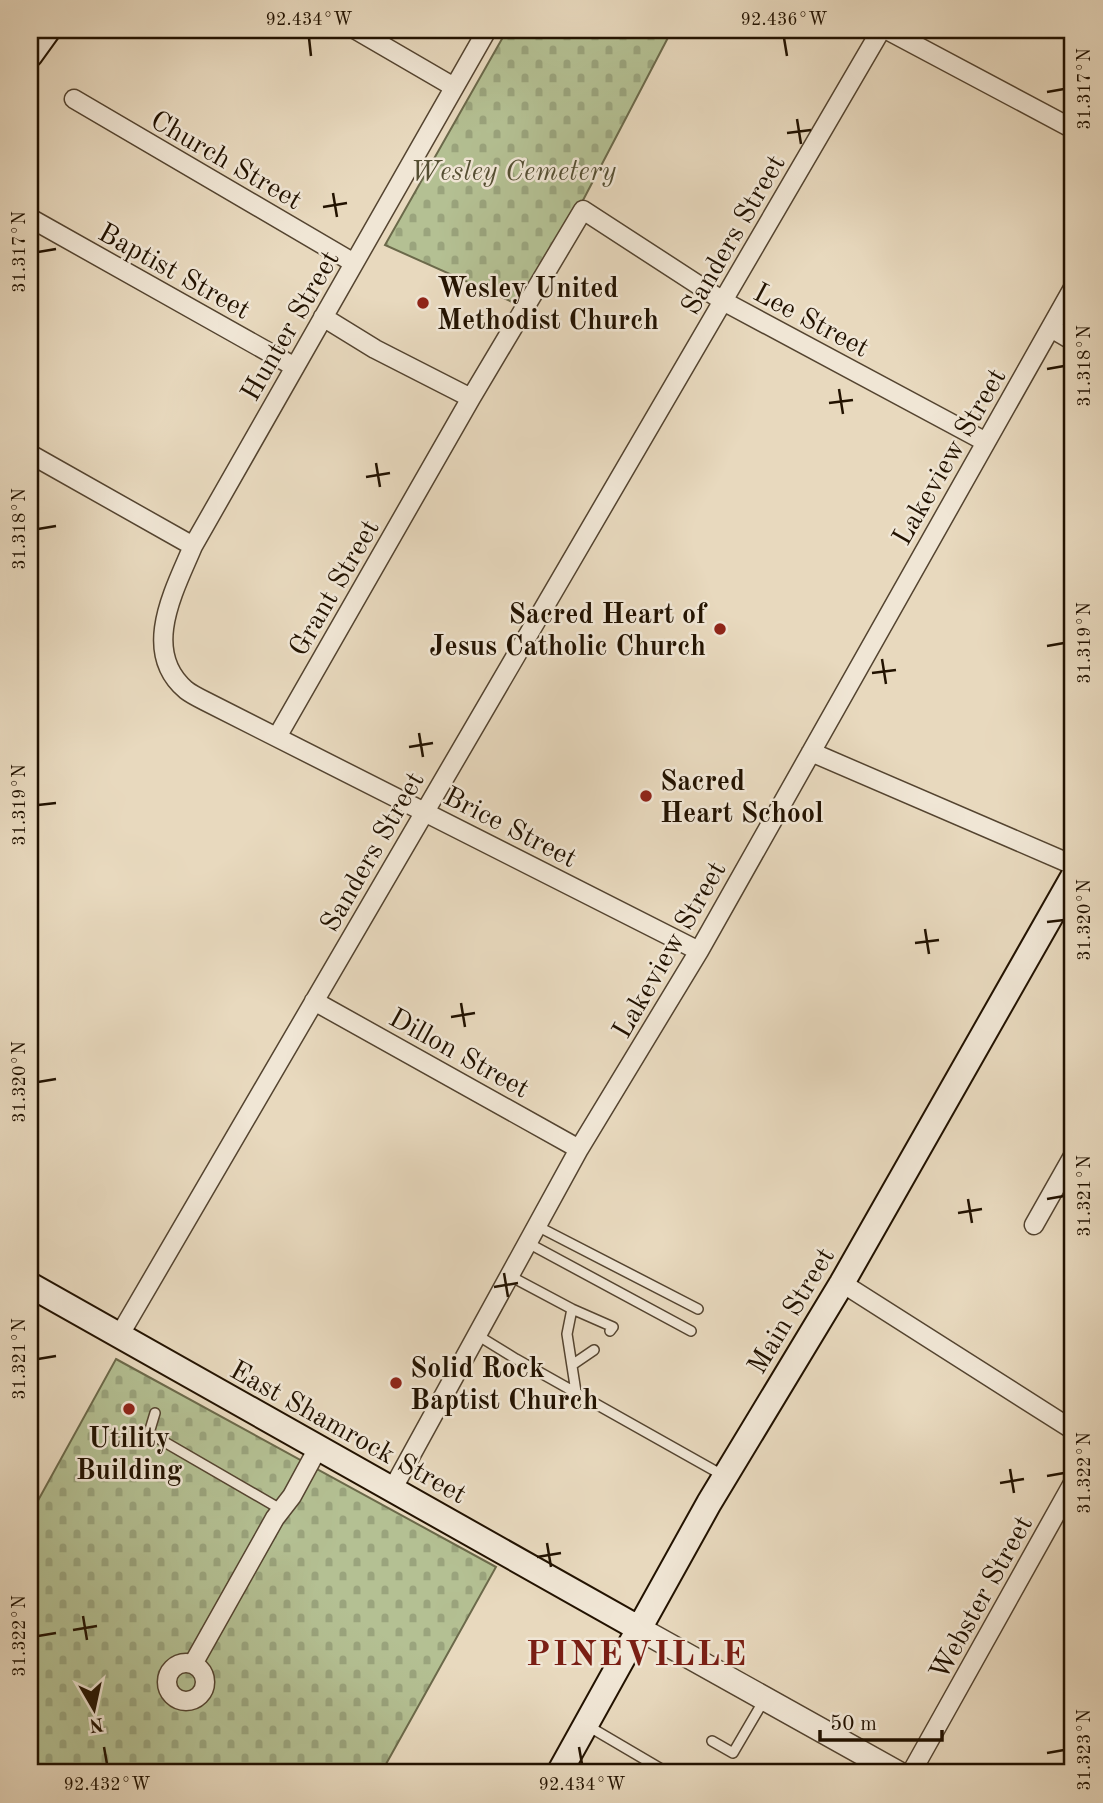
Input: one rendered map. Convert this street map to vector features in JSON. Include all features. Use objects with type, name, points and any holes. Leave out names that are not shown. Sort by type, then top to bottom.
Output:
[{"type":"main road","points":[[30,55],[48,30]]},
{"type":"main road","name":"Main Street","points":[[559,1773],[725,1476],[842,1283],[1073,877]]},
{"type":"main road","name":"East Shamrock Street","points":[[30,1285],[638,1628]]},
{"type":"street","points":[[356,30],[454,87]]},
{"type":"street","name":"Hunter Street","points":[[165,655],[163,638],[166,610],[193,546],[487,30]]},
{"type":"street","name":"Sanders Street","points":[[119,1336],[881,30]]},
{"type":"street","points":[[887,30],[1073,129]]},
{"type":"street","name":"Church Street","points":[[74,99],[354,263]]},
{"type":"street","name":"Lee Street","points":[[583,210],[723,301],[986,442]]},
{"type":"street","name":"Grant Street","points":[[277,737],[471,398],[583,210]]},
{"type":"street","name":"Baptist Street","points":[[30,218],[295,367]]},
{"type":"street","name":"Lakeview Street","points":[[393,1490],[579,1150],[699,951],[1073,288]]},
{"type":"street","points":[[323,317],[375,349],[471,398]]},
{"type":"street","points":[[1051,328],[1073,341]]},
{"type":"street","points":[[30,454],[193,546]]},
{"type":"street","name":"Brice Street","points":[[165,655],[172,673],[185,690],[699,951]]},
{"type":"street","points":[[811,752],[1073,865]]},
{"type":"street","name":"Dillon Street","points":[[314,1001],[579,1150]]},
{"type":"street","points":[[1034,1225],[1073,1156]]},
{"type":"street","points":[[842,1283],[1073,1430]]},
{"type":"street","points":[[194,1664],[318,1448]]},
{"type":"street","name":"Webster Street","points":[[911,1773],[1073,1483]]},
{"type":"street","points":[[638,1628],[765,1698],[884,1770]]},
{"type":"lane","points":[[537,1226],[698,1309]]},
{"type":"lane","points":[[528,1242],[691,1331]]},
{"type":"lane","points":[[510,1276],[613,1327],[610,1331]]},
{"type":"lane","points":[[572,1309],[567,1334],[576,1392]]},
{"type":"lane","points":[[477,1335],[725,1476]]},
{"type":"lane","points":[[572,1365],[594,1350]]},
{"type":"lane","points":[[155,1413],[149,1433],[282,1510]]},
{"type":"lane","points":[[712,1741],[733,1753],[765,1698]]},
{"type":"lane","points":[[586,1725],[668,1773]]},
{"type":"green space","name":"Wesley Cemetery","points":[[507,30],[672,30],[580,206],[519,305],[385,245]]},
{"type":"green space","points":[[116,1359],[496,1567],[381,1773],[30,1773],[30,1515]]},
{"type":"place","name":"Wesley United Methodist Church","points":[[423,303]]},
{"type":"place","name":"Sacred Heart of Jesus Catholic Church","points":[[720,629]]},
{"type":"place","name":"Sacred Heart School","points":[[646,796]]},
{"type":"place","name":"Solid Rock Baptist Church","points":[[396,1383]]},
{"type":"place","name":"Utility Building","points":[[129,1409]]},
{"type":"district","name":"PINEVILLE","points":[[637,1653]]}]
